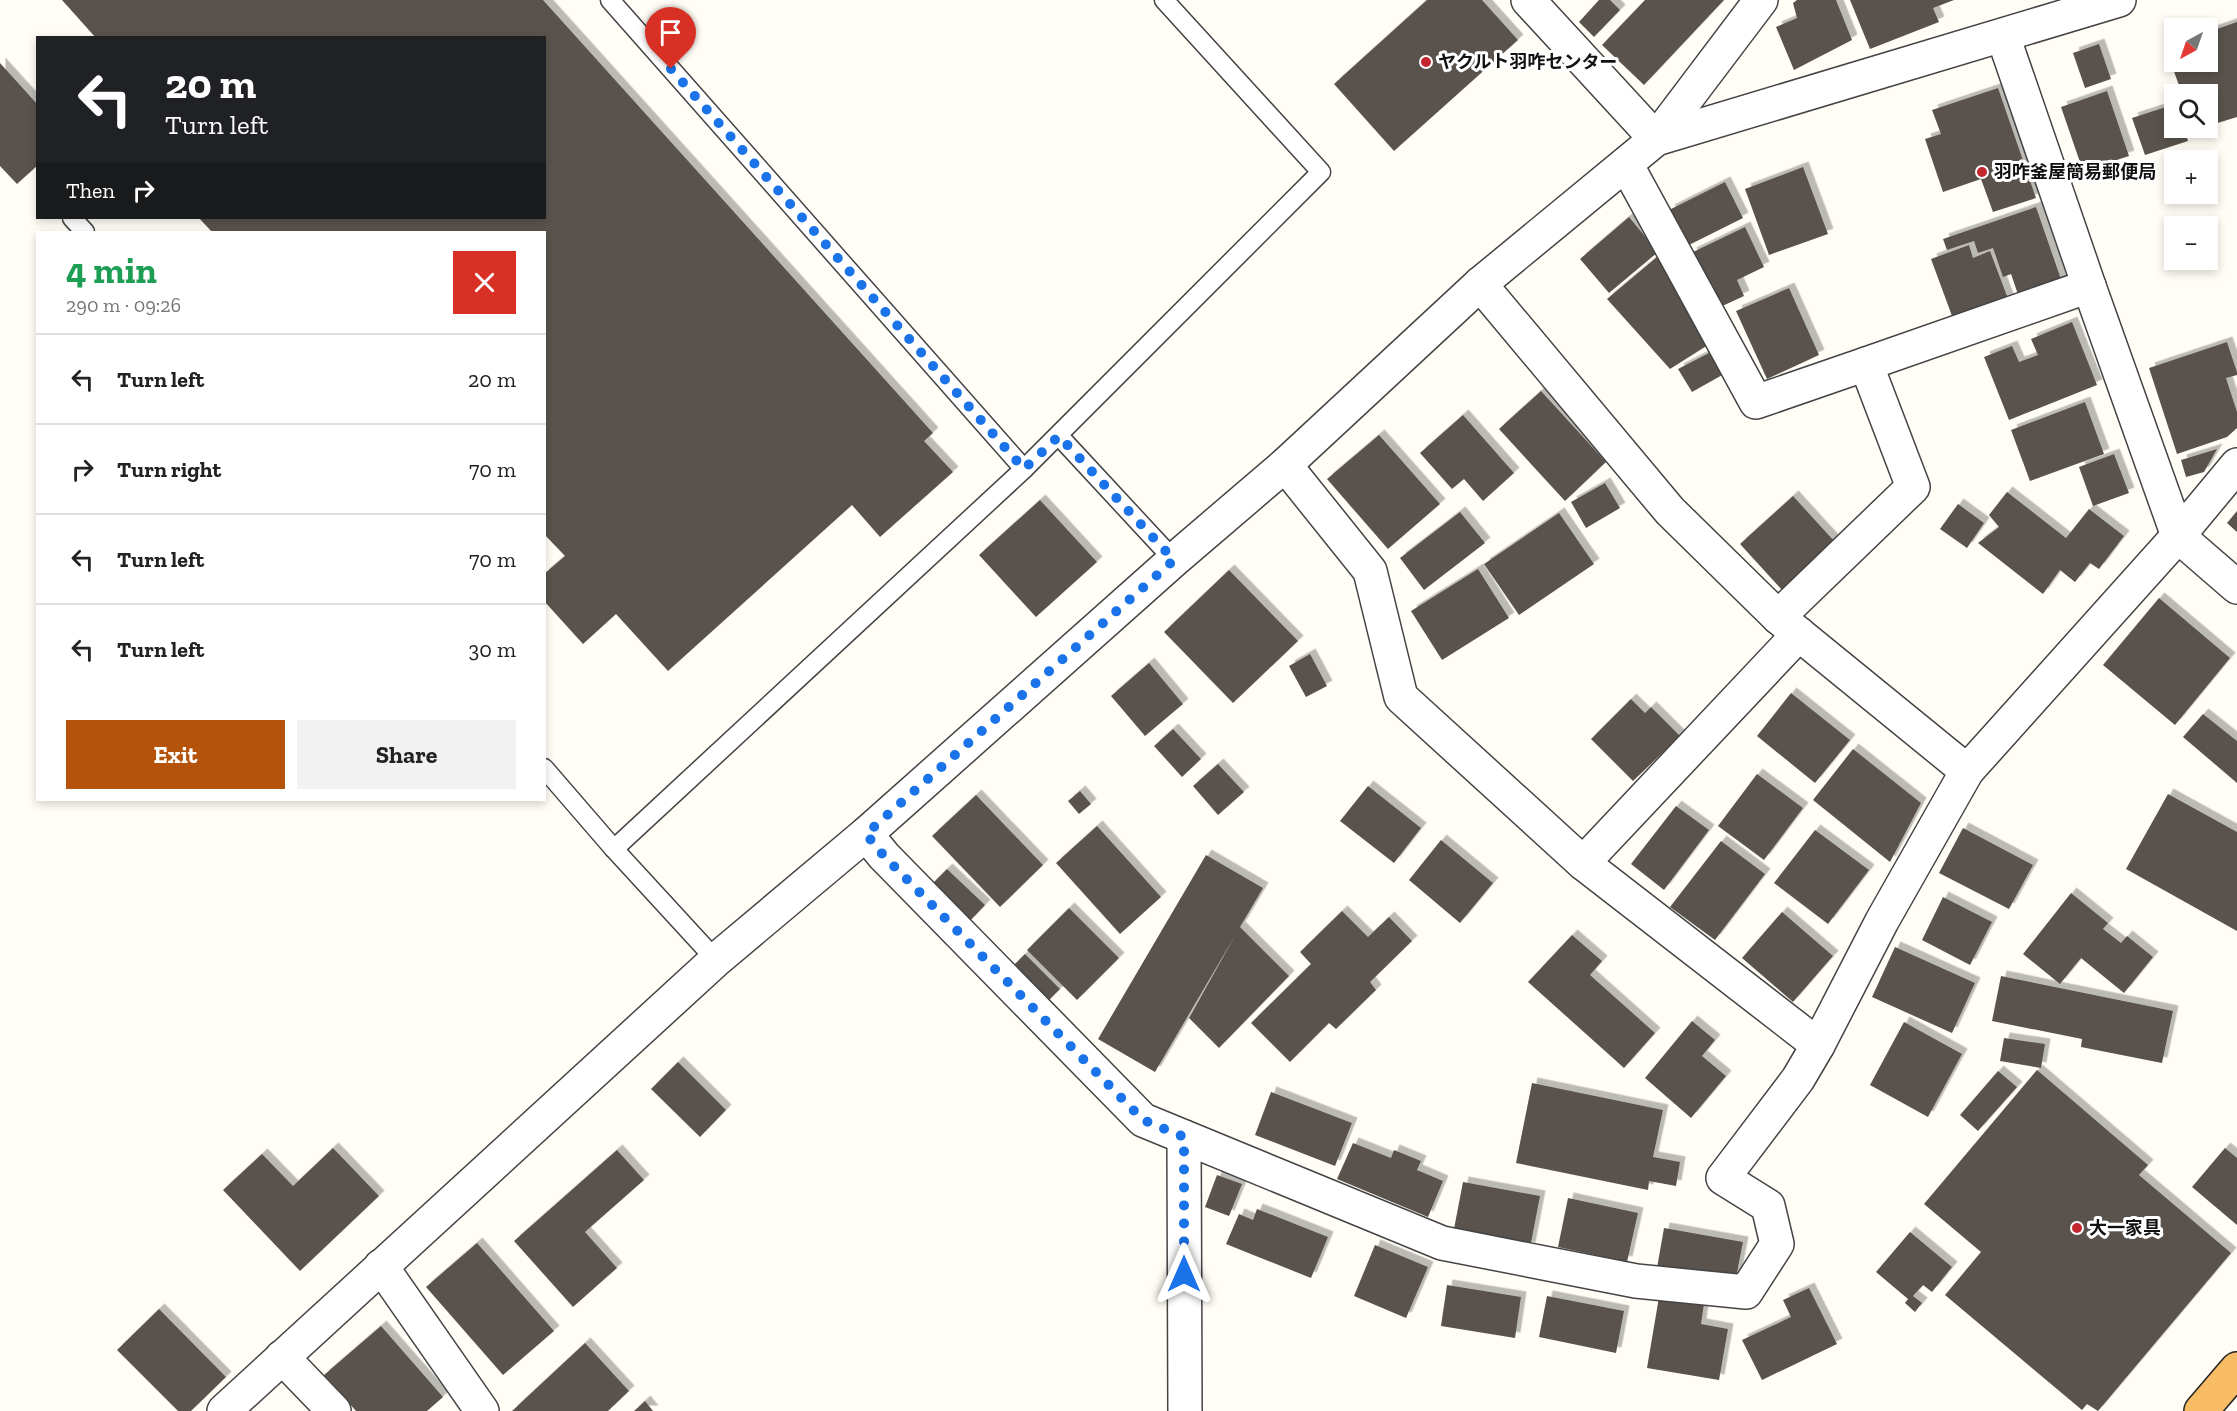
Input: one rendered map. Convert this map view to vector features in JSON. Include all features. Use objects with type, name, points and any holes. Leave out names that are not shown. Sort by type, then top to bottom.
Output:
[{"type":"highway","points":[[2210,1408],[2237,1369]]},
{"type":"street","points":[[1528,0],[1656,139]]},
{"type":"street","points":[[224,1411],[716,960],[866,834],[1174,560],[1285,465],[1480,284],[1656,139],[1761,0]]},
{"type":"street","points":[[1656,139],[2119,0]]},
{"type":"street","points":[[2003,36],[2178,537],[2237,587]]},
{"type":"street","points":[[1626,165],[1756,402],[2089,286]]},
{"type":"street","points":[[1480,284],[1670,511],[1788,626],[1966,771]]},
{"type":"street","points":[[1583,863],[1788,626],[1913,487],[1866,364]]},
{"type":"street","points":[[1285,465],[1370,571],[1401,697],[1583,863],[1818,1045]]},
{"type":"street","points":[[866,834],[884,856],[1143,1120],[1442,1243],[1636,1281],[1746,1292],[1777,1244],[1768,1206],[1723,1178],[1798,1079],[1882,921],[1966,771],[2178,537],[2237,465]]},
{"type":"street","points":[[1184,1137],[1185,1411]]},
{"type":"street","points":[[381,1266],[482,1411]]},
{"type":"street","points":[[282,1358],[334,1411]]},
{"type":"lane","points":[[610,0],[1024,469]]},
{"type":"lane","points":[[614,849],[1059,436],[1321,172],[1164,0]]},
{"type":"lane","points":[[73,219],[84,231]]},
{"type":"lane","points":[[1059,436],[1174,560]]},
{"type":"lane","points":[[546,770],[614,849],[716,960]]},
{"type":"building","points":[[62,0],[543,0],[933,433],[924,441],[953,472],[880,537],[852,505],[668,671],[616,614],[583,644],[546,603],[546,572],[565,556],[546,536],[546,231],[211,231],[200,219],[546,219],[546,36],[94,36]]},
{"type":"building","name":"ヤクルト羽咋センター","points":[[1427,0],[1482,0],[1518,40],[1394,151],[1334,84]]},
{"type":"building","points":[[1599,0],[1610,0],[1620,10],[1594,37],[1579,22]]},
{"type":"building","points":[[1645,0],[1724,0],[1644,85],[1602,45]]},
{"type":"building","points":[[1797,0],[1836,0],[1852,40],[1794,70],[1776,27],[1797,18],[1793,3]]},
{"type":"building","points":[[1850,0],[1954,0],[1933,8],[1939,22],[1870,49]]},
{"type":"building","points":[[2237,22],[2237,117],[2218,123],[2218,84],[2178,84],[2174,72],[2218,72],[2218,29]]},
{"type":"building","points":[[2099,44],[2111,79],[2085,88],[2073,53]]},
{"type":"building","points":[[0,63],[36,103],[36,167],[17,184],[0,166]]},
{"type":"building","points":[[1998,88],[2036,198],[1993,212],[1981,179],[1943,192],[1925,139],[1941,134],[1932,110]]},
{"type":"building","points":[[2107,91],[2129,156],[2083,171],[2061,107]]},
{"type":"building","points":[[2164,108],[2164,138],[2187,138],[2188,141],[2145,155],[2132,118]]},
{"type":"building","points":[[1803,167],[1828,234],[1769,255],[1745,189]]},
{"type":"building","points":[[1725,182],[1743,218],[1687,246],[1669,210]]},
{"type":"building","points":[[2036,207],[2064,288],[2021,303],[2011,274],[2003,277],[1993,248],[1978,253],[1974,241],[1947,250],[1943,239]]},
{"type":"building","points":[[1629,217],[1658,252],[1609,293],[1580,259]]},
{"type":"building","points":[[1745,227],[1764,267],[1737,280],[1744,296],[1718,308],[1691,253]]},
{"type":"building","points":[[1969,245],[1973,258],[1990,251],[2010,304],[1955,324],[1931,259]]},
{"type":"building","points":[[1657,257],[1708,345],[1670,369],[1607,299]]},
{"type":"building","points":[[1789,288],[1819,355],[1767,379],[1736,311]]},
{"type":"building","points":[[2072,322],[2097,385],[2009,420],[1984,357],[2012,346],[2019,362],[2038,355],[2031,339]]},
{"type":"building","points":[[2227,342],[2237,372],[2237,375],[2226,378],[2237,412],[2237,428],[2227,437],[2177,454],[2149,368]]},
{"type":"building","points":[[1711,352],[1724,374],[1692,392],[1678,369]]},
{"type":"building","points":[[1541,391],[1606,462],[1565,501],[1499,429]]},
{"type":"building","points":[[2085,402],[2104,454],[2030,481],[2011,430]]},
{"type":"building","points":[[1463,415],[1514,473],[1483,501],[1464,479],[1452,489],[1420,453]]},
{"type":"building","points":[[1379,435],[1440,504],[1388,549],[1327,479]]},
{"type":"building","points":[[2217,449],[2204,472],[2186,477],[2181,460]]},
{"type":"building","points":[[2114,454],[2129,493],[2093,506],[2079,467]]},
{"type":"building","points":[[1605,483],[1620,508],[1586,528],[1571,502]]},
{"type":"building","points":[[2007,492],[2066,538],[2089,509],[2124,536],[2099,569],[2090,563],[2075,582],[2060,570],[2043,594],[1978,543],[1999,527],[1989,515]]},
{"type":"building","points":[[1793,496],[1835,542],[1782,590],[1740,544]]},
{"type":"building","points":[[1040,500],[1097,562],[1036,617],[979,555]]},
{"type":"building","points":[[1958,504],[1984,523],[1967,548],[1940,529]]},
{"type":"building","points":[[2237,511],[2237,532],[2227,523]]},
{"type":"building","points":[[1460,512],[1485,543],[1424,590],[1400,558]]},
{"type":"building","points":[[1559,513],[1594,564],[1519,615],[1484,564]]},
{"type":"building","points":[[1478,569],[1509,618],[1442,660],[1411,611]]},
{"type":"building","points":[[1229,570],[1298,641],[1233,703],[1164,632]]},
{"type":"building","points":[[2159,598],[2230,658],[2175,725],[2103,665]]},
{"type":"building","points":[[1310,654],[1327,686],[1306,697],[1289,666]]},
{"type":"building","points":[[1149,663],[1183,704],[1145,736],[1111,696]]},
{"type":"building","points":[[1791,693],[1850,740],[1815,783],[1757,736]]},
{"type":"building","points":[[1631,699],[1645,713],[1651,707],[1680,736],[1633,781],[1591,739]]},
{"type":"building","points":[[2203,714],[2237,741],[2237,783],[2183,737]]},
{"type":"building","points":[[1173,729],[1201,759],[1182,777],[1154,746]]},
{"type":"building","points":[[1853,749],[1921,803],[1890,862],[1813,800]]},
{"type":"building","points":[[1218,764],[1244,792],[1218,815],[1193,786]]},
{"type":"building","points":[[1757,774],[1803,808],[1764,860],[1718,826]]},
{"type":"building","points":[[1368,786],[1421,828],[1394,863],[1340,821]]},
{"type":"building","points":[[1080,791],[1091,804],[1079,814],[1068,801]]},
{"type":"building","points":[[2168,794],[2237,832],[2237,931],[2126,869]]},
{"type":"building","points":[[976,795],[1043,865],[1000,907],[932,836]]},
{"type":"building","points":[[1676,806],[1709,830],[1664,890],[1631,864]]},
{"type":"building","points":[[1097,826],[1161,897],[1120,934],[1056,863]]},
{"type":"building","points":[[1963,828],[2033,865],[2009,909],[1939,873]]},
{"type":"building","points":[[1815,830],[1869,870],[1828,924],[1774,883]]},
{"type":"building","points":[[1441,840],[1493,883],[1460,923],[1409,880]]},
{"type":"building","points":[[1721,841],[1765,874],[1715,940],[1670,907]]},
{"type":"building","points":[[1206,855],[1263,888],[1240,927],[1289,976],[1219,1048],[1189,1018],[1236,934],[1155,1072],[1098,1039]]},
{"type":"building","points":[[947,869],[985,905],[969,922],[931,885]]},
{"type":"building","points":[[2071,893],[2108,923],[2103,929],[2121,943],[2127,936],[2153,957],[2124,993],[2081,958],[2060,984],[2023,954]]},
{"type":"building","points":[[1943,897],[1992,922],[1970,965],[1922,940]]},
{"type":"building","points":[[1069,908],[1119,958],[1077,1000],[1027,950]]},
{"type":"building","points":[[1342,911],[1368,937],[1389,917],[1412,941],[1370,982],[1376,990],[1336,1029],[1329,1023],[1290,1062],[1251,1023],[1311,964],[1300,952]]},
{"type":"building","points":[[1782,912],[1833,956],[1793,1002],[1742,958]]},
{"type":"building","points":[[1572,935],[1602,961],[1590,975],[1655,1033],[1624,1068],[1528,982]]},
{"type":"building","points":[[1895,947],[1975,983],[1952,1033],[1872,997]]},
{"type":"building","points":[[1025,954],[1060,989],[1043,1006],[1008,971]]},
{"type":"building","points":[[2001,976],[2173,1011],[2162,1063],[2081,1047],[2082,1039],[1992,1021]]},
{"type":"building","points":[[1692,1021],[1715,1040],[1702,1056],[1726,1076],[1691,1118],[1645,1078]]},
{"type":"building","points":[[1904,1022],[1962,1054],[1928,1117],[1870,1085]]},
{"type":"building","points":[[2004,1038],[2045,1044],[2041,1068],[2000,1061]]},
{"type":"building","points":[[678,1062],[726,1110],[700,1137],[651,1089]]},
{"type":"building","name":"大一家具","points":[[2037,1070],[2148,1165],[2139,1175],[2231,1253],[2098,1411],[2087,1404],[2082,1410],[1945,1295],[1981,1252],[1924,1204]]},
{"type":"building","points":[[1998,1071],[2017,1087],[1978,1131],[1960,1115]]},
{"type":"building","points":[[1532,1083],[1663,1110],[1653,1157],[1680,1162],[1676,1186],[1649,1181],[1648,1190],[1516,1163]]},
{"type":"building","points":[[1271,1092],[1352,1123],[1335,1166],[1255,1135]]},
{"type":"building","points":[[1353,1143],[1391,1158],[1394,1150],[1421,1161],[1417,1170],[1443,1181],[1428,1217],[1337,1179]]},
{"type":"building","points":[[333,1148],[379,1196],[300,1271],[223,1190],[262,1154],[293,1186]]},
{"type":"building","points":[[2225,1148],[2237,1158],[2237,1225],[2192,1187]]},
{"type":"building","points":[[617,1150],[644,1180],[585,1232],[617,1268],[573,1307],[514,1241]]},
{"type":"building","points":[[1217,1175],[1242,1184],[1229,1216],[1205,1207]]},
{"type":"building","points":[[1463,1182],[1540,1196],[1530,1248],[1453,1234]]},
{"type":"building","points":[[1568,1198],[1638,1213],[1627,1262],[1558,1247]]},
{"type":"building","points":[[1257,1209],[1328,1237],[1311,1278],[1226,1244],[1239,1214],[1253,1220]]},
{"type":"building","points":[[1664,1228],[1743,1242],[1735,1283],[1657,1268]]},
{"type":"building","points":[[1910,1232],[1952,1267],[1932,1292],[1923,1285],[1913,1296],[1922,1303],[1915,1312],[1905,1303],[1908,1299],[1876,1272]]},
{"type":"building","points":[[477,1243],[554,1331],[503,1375],[426,1287]]},
{"type":"building","points":[[1375,1245],[1428,1267],[1406,1318],[1354,1296]]},
{"type":"building","points":[[1447,1285],[1521,1297],[1515,1338],[1441,1326]]},
{"type":"building","points":[[1809,1288],[1837,1344],[1762,1380],[1742,1340],[1791,1317],[1783,1300]]},
{"type":"building","points":[[1547,1296],[1624,1311],[1616,1353],[1539,1337]]},
{"type":"building","points":[[1659,1297],[1704,1304],[1701,1324],[1728,1329],[1719,1380],[1647,1368]]},
{"type":"building","points":[[159,1309],[226,1377],[191,1411],[178,1411],[117,1350]]},
{"type":"building","points":[[381,1326],[443,1397],[427,1411],[356,1411],[324,1375]]},
{"type":"building","points":[[585,1343],[629,1391],[608,1411],[512,1411]]},
{"type":"building","points":[[645,1401],[653,1411],[634,1411]]},
{"type":"place","name":"ヤクルト羽咋センター","points":[[1426,62]]},
{"type":"place","name":"羽咋釜屋簡易郵便局","points":[[1982,172]]},
{"type":"place","name":"大一家具","points":[[2077,1228]]},
{"type":"route","points":[[671,69],[1024,469],[1059,436],[1174,560],[866,834],[884,856],[1143,1120],[1184,1137],[1184,1274]]}]
